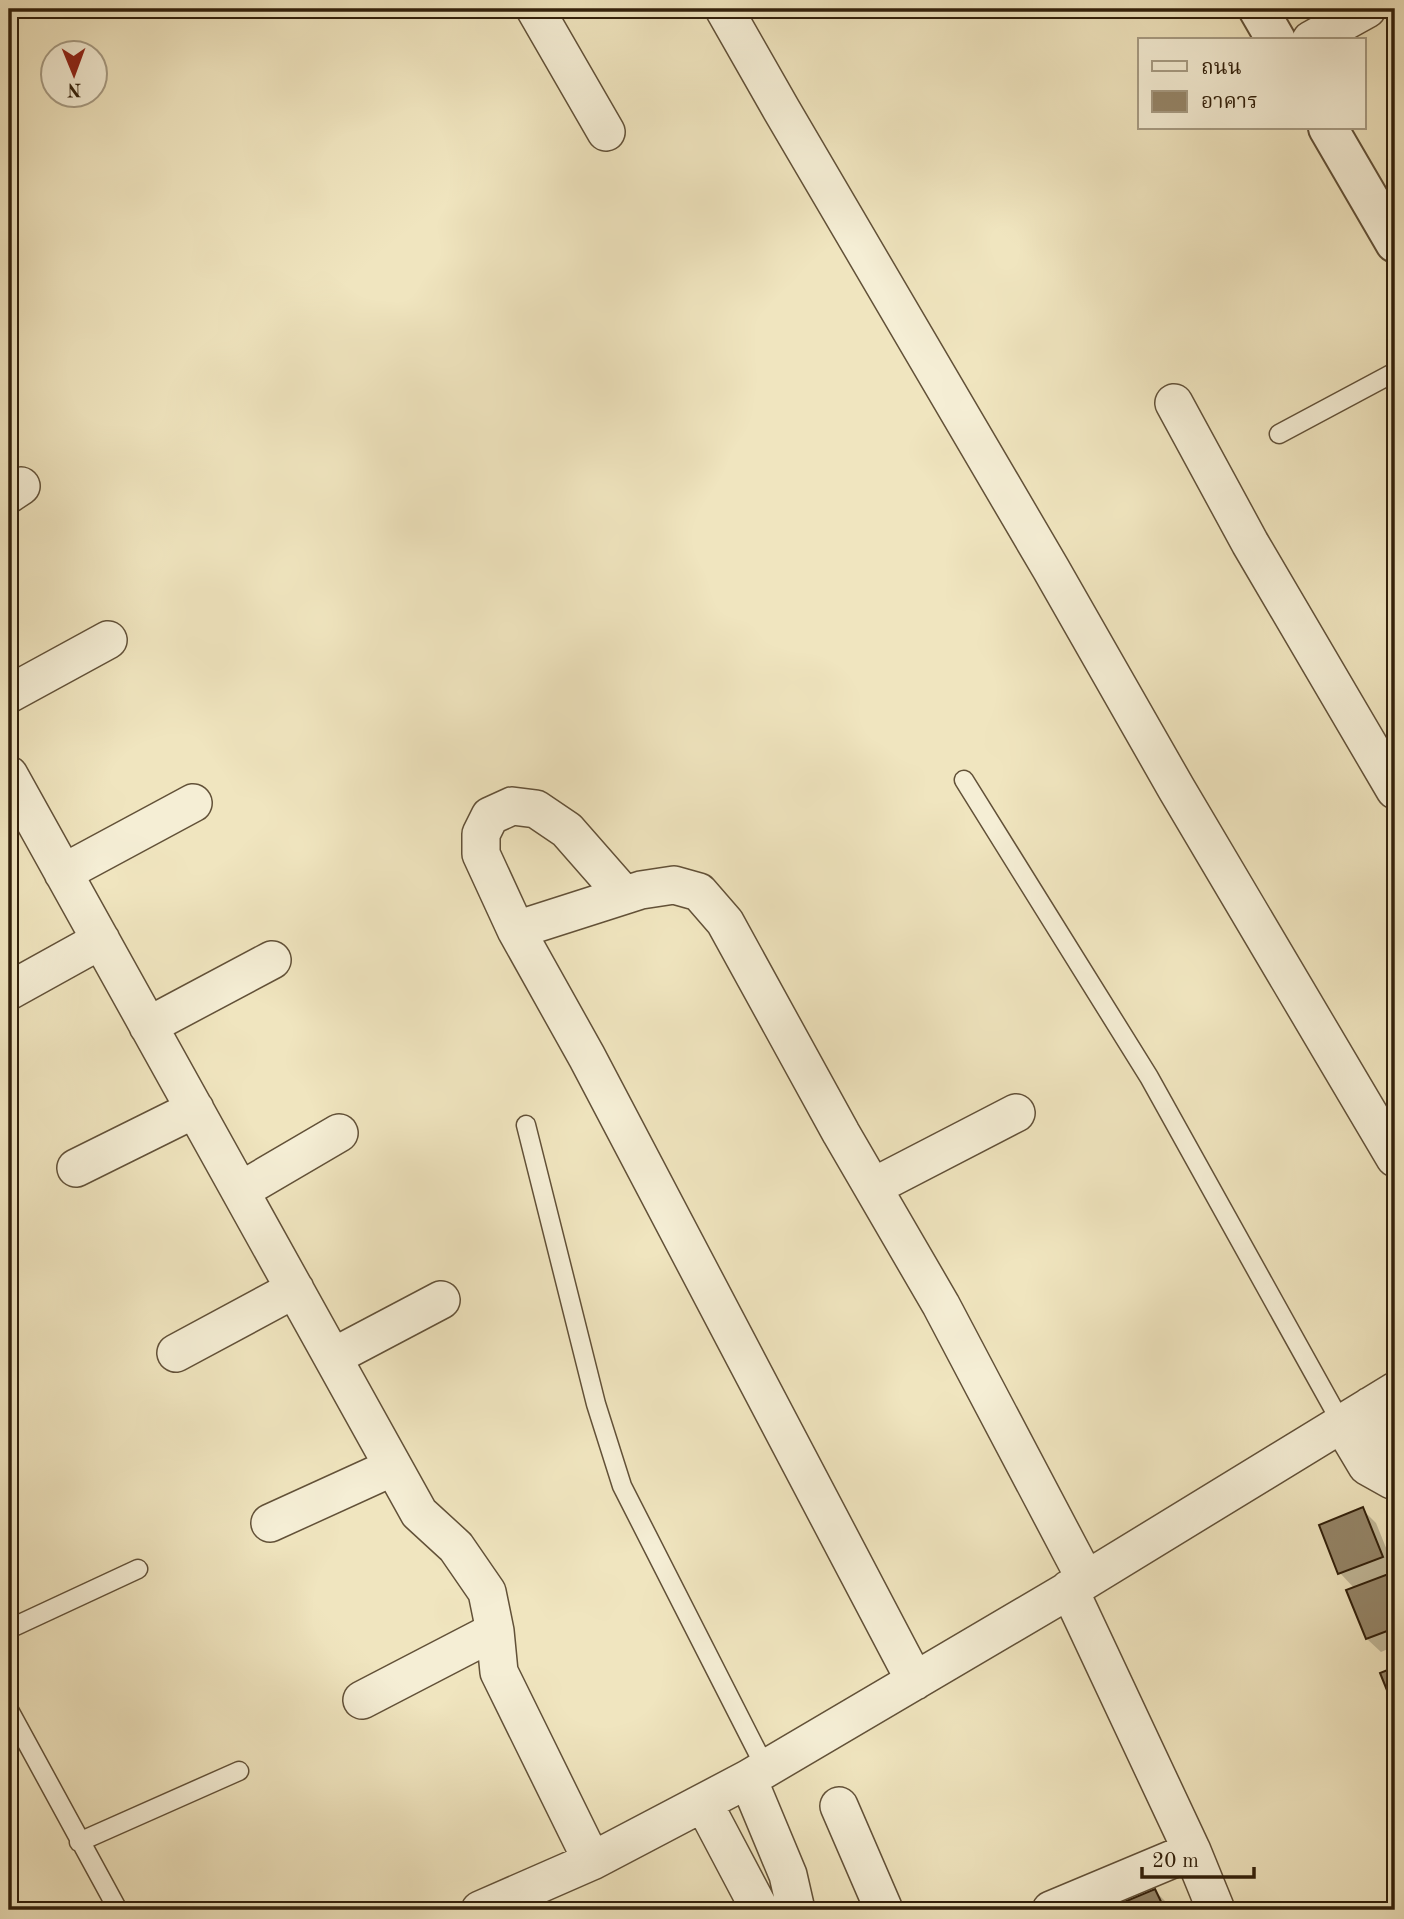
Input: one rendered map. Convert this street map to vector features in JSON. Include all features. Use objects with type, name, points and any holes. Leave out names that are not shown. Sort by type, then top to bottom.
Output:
[{"type":"street","points":[[535,9],[607,132]]},
{"type":"street","points":[[724,9],[1176,788],[1395,1158]]},
{"type":"street","points":[[1258,9],[1275,38]]},
{"type":"street","points":[[1315,38],[1367,9]]},
{"type":"street","points":[[1329,130],[1395,243]]},
{"type":"street","points":[[1174,403],[1250,543],[1395,790]]},
{"type":"street","points":[[9,694],[108,640]]},
{"type":"street","points":[[9,775],[419,1513],[456,1547],[486,1592],[495,1631],[499,1672],[592,1861]]},
{"type":"street","points":[[63,873],[193,803]]},
{"type":"street","points":[[624,895],[567,830],[537,809],[512,806],[490,816],[481,834],[481,854],[516,930],[587,1057],[915,1681]]},
{"type":"street","points":[[516,930],[641,890],[674,885],[699,892],[725,922],[942,1305],[1077,1585],[1216,1910]]},
{"type":"street","points":[[9,991],[101,940]]},
{"type":"street","points":[[148,1026],[272,960]]},
{"type":"street","points":[[76,1168],[195,1109]]},
{"type":"street","points":[[873,1187],[1016,1113]]},
{"type":"street","points":[[240,1191],[339,1133]]},
{"type":"street","points":[[176,1353],[295,1289]]},
{"type":"street","points":[[333,1357],[442,1300]]},
{"type":"street","points":[[488,1909],[592,1861],[757,1774],[1077,1585],[1369,1407],[1395,1470]]},
{"type":"street","points":[[270,1523],[393,1467]]},
{"type":"street","points":[[362,1700],[495,1631]]},
{"type":"street","points":[[757,1774],[796,1910]]},
{"type":"street","points":[[704,1804],[760,1910]]},
{"type":"street","points":[[839,1806],[884,1910]]},
{"type":"street","points":[[1051,1910],[1192,1851]]},
{"type":"lane","points":[[1279,434],[1395,372]]},
{"type":"lane","points":[[964,780],[1149,1077],[1369,1407]]},
{"type":"lane","points":[[526,1125],[596,1404],[622,1486],[757,1774]]},
{"type":"lane","points":[[9,1629],[138,1569]]},
{"type":"lane","points":[[9,1710],[118,1910]]},
{"type":"lane","points":[[79,1842],[239,1771]]},
{"type":"building","points":[[1363,1507],[1383,1557],[1338,1574],[1319,1525]]},
{"type":"building","points":[[1391,1573],[1395,1584],[1395,1628],[1366,1639],[1346,1590]]},
{"type":"building","points":[[1395,1667],[1395,1710],[1380,1673]]},
{"type":"building","points":[[1155,1889],[1165,1910],[1105,1910]]}]
